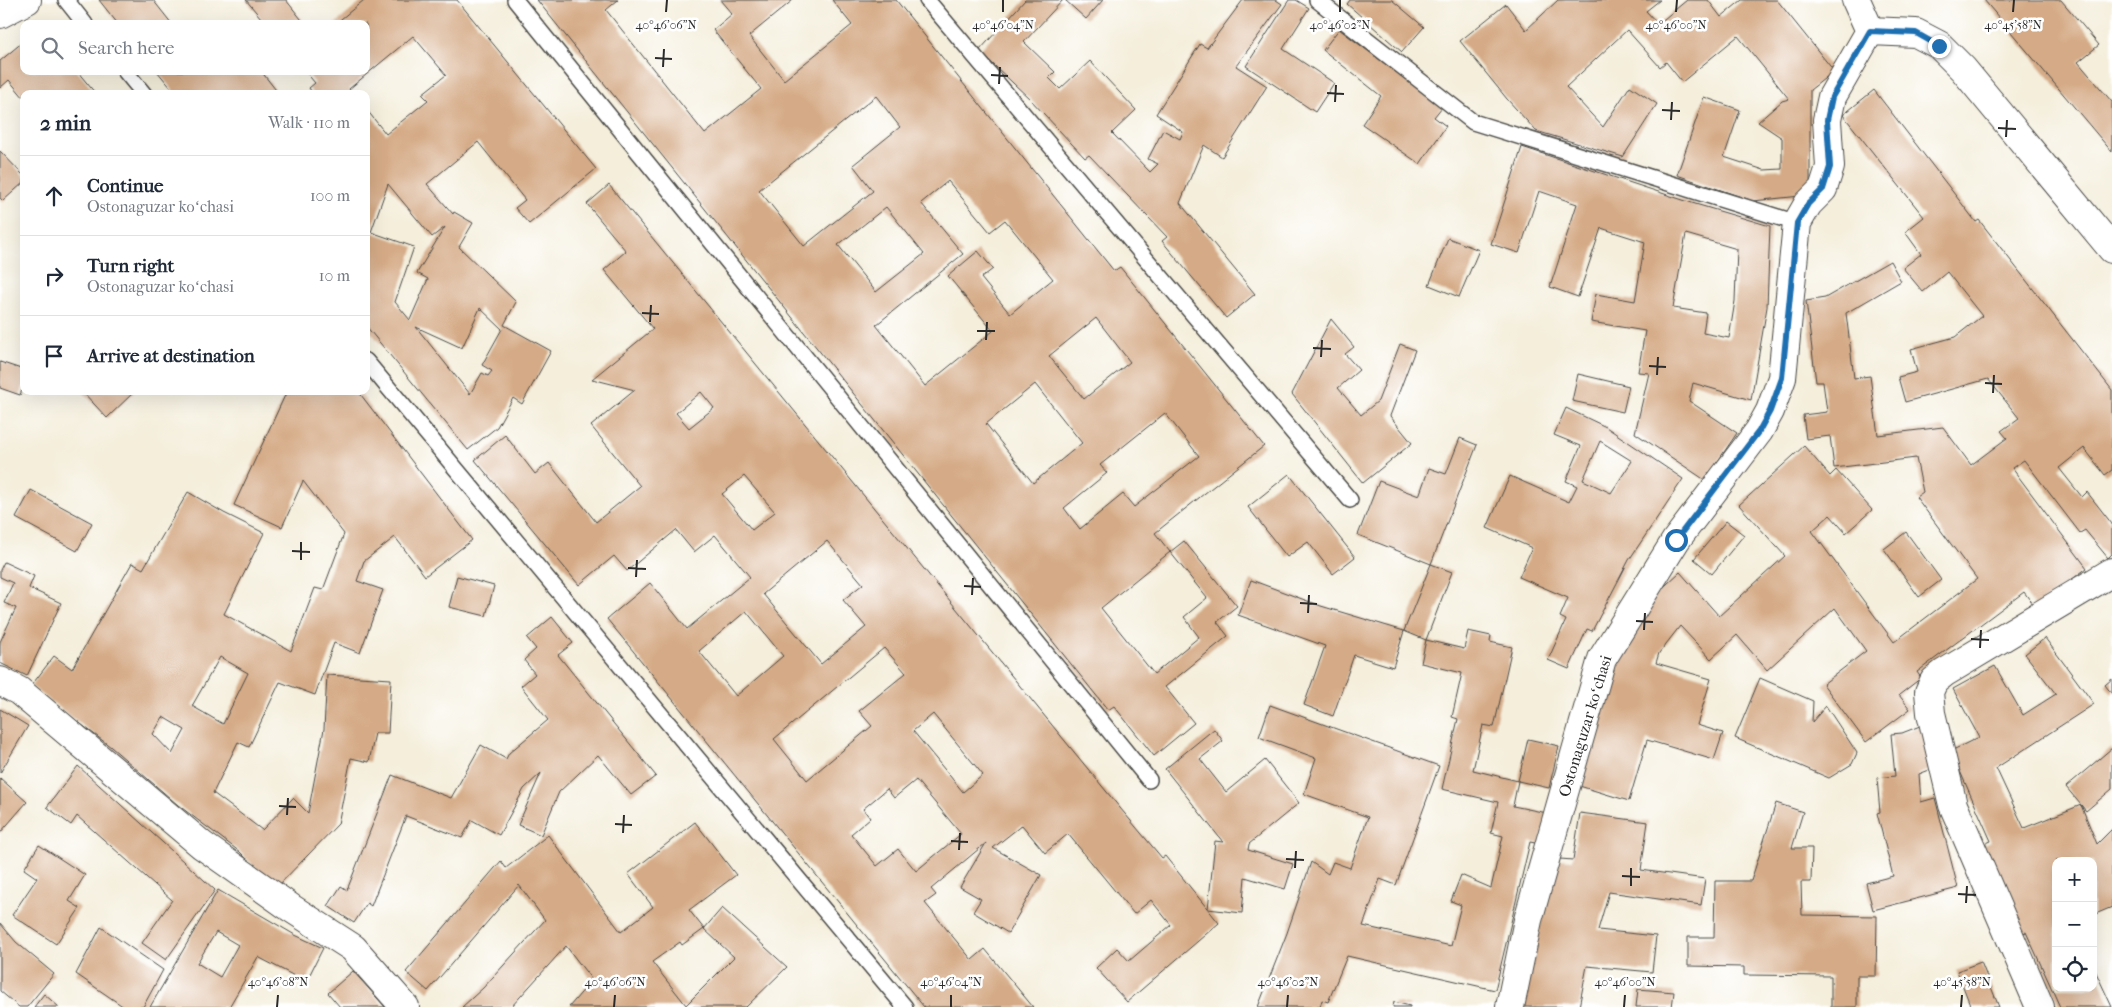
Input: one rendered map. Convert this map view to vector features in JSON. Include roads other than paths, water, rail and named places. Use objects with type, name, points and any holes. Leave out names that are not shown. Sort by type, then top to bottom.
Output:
[{"type":"street","points":[[0,14],[27,0]]},
{"type":"street","points":[[1856,0],[1870,31],[1916,33],[1939,46],[1963,69],[2112,249]]},
{"type":"street","name":"Ostonaguzar koʻchasi","points":[[1510,1007],[1528,920],[1602,659],[1676,540],[1759,431],[1770,411],[1782,378],[1797,223],[1808,204],[1823,189],[1830,167],[1827,120],[1832,97],[1870,31]]},
{"type":"street","points":[[2040,1007],[1953,805],[1931,713],[1929,692],[1934,681],[1944,672],[2112,572]]},
{"type":"street","points":[[0,681],[27,698],[202,845],[291,908],[353,948],[405,1007]]},
{"type":"lane","points":[[66,0],[82,20]]},
{"type":"lane","points":[[516,0],[1148,780]]},
{"type":"lane","points":[[928,0],[1350,500]]},
{"type":"lane","points":[[1317,0],[1473,122],[1797,223]]},
{"type":"lane","points":[[128,75],[141,90]]},
{"type":"lane","points":[[370,366],[905,1007]]}]
